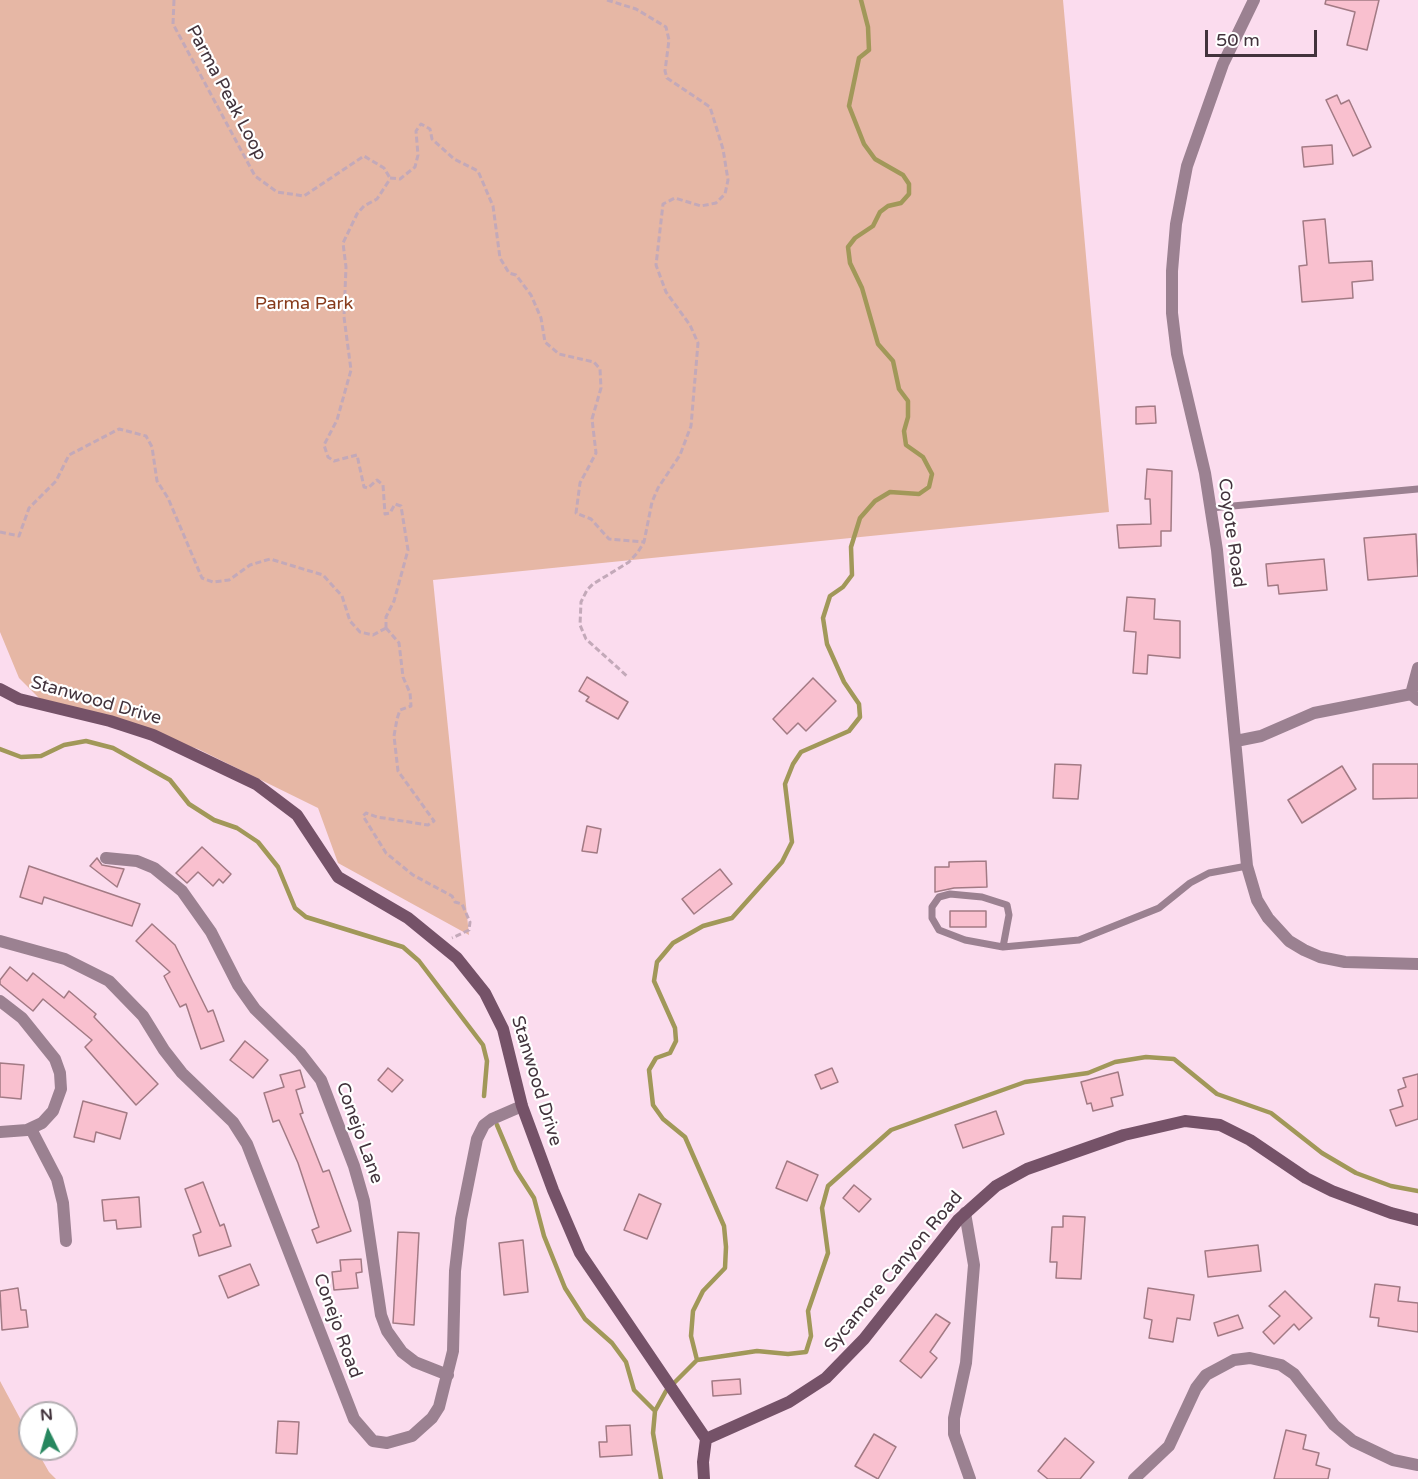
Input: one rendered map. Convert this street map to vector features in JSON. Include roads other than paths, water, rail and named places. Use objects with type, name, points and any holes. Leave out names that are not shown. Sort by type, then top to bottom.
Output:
[{"type":"main road","name":"Stanwood Drive","points":[[0,688],[19,699],[116,722],[153,735],[256,784],[297,815],[338,877],[408,918],[441,943],[472,975],[494,1009],[507,1040],[522,1106],[553,1190],[580,1253],[678,1401],[706,1439]]},
{"type":"main road","name":"Sycamore Canyon Road","points":[[706,1439],[782,1406],[826,1378],[864,1339],[965,1213],[996,1186],[1027,1168],[1134,1133],[1171,1123],[1199,1121],[1220,1125],[1250,1140],[1306,1178],[1332,1191],[1391,1213],[1418,1220]]},
{"type":"main road","points":[[704,1479],[703,1462],[706,1439]]},
{"type":"street","name":"Coyote Road","points":[[1254,0],[1215,85],[1187,166],[1179,205],[1172,271],[1177,354],[1211,508],[1247,866],[1257,900],[1268,918],[1285,937],[1304,950],[1320,957],[1345,962],[1418,964]]},
{"type":"street","points":[[1236,741],[1261,736],[1314,713],[1414,697],[1418,668]]},
{"type":"street","name":"Conejo Lane","points":[[106,858],[137,861],[154,868],[182,891],[210,932],[238,985],[255,1010],[300,1053],[316,1072],[329,1097],[364,1201],[381,1315],[387,1331],[402,1352],[415,1362],[448,1375]]},
{"type":"street","name":"Conejo Road","points":[[0,941],[66,959],[109,981],[143,1016],[164,1050],[182,1073],[233,1122],[247,1144],[354,1419],[369,1439],[387,1443],[399,1441],[423,1428],[439,1407],[453,1351],[455,1271],[477,1139],[484,1125],[492,1119],[522,1106]]},
{"type":"street","points":[[0,1001],[22,1018],[42,1039],[55,1059],[60,1074],[59,1097],[52,1112],[32,1129],[12,1133],[0,1132]]},
{"type":"street","points":[[32,1129],[57,1179],[63,1203],[66,1241]]},
{"type":"street","points":[[965,1213],[974,1265],[966,1363],[954,1418],[954,1434],[969,1479]]},
{"type":"street","points":[[1134,1479],[1169,1446],[1196,1388],[1206,1376],[1234,1360],[1250,1358],[1281,1365],[1294,1374],[1321,1410],[1353,1441],[1393,1460],[1418,1465]]},
{"type":"lane","points":[[1211,508],[1418,489]]},
{"type":"lane","points":[[1003,947],[1009,915],[1007,905],[982,897],[950,894],[939,897],[932,907],[932,918],[939,930],[965,940],[1003,947],[1079,940],[1159,908],[1190,883],[1209,873],[1247,866]]},
{"type":"waterway","points":[[697,1360],[691,1336],[693,1311],[703,1291],[725,1268],[724,1226],[685,1137],[663,1119],[653,1105],[649,1070],[656,1058],[670,1053],[676,1041],[675,1028],[654,981],[657,962],[673,943],[703,926],[732,918],[782,862],[792,842],[785,784],[793,764],[801,752],[849,731],[860,717],[859,704],[844,682],[827,644],[823,618],[830,596],[843,587],[852,575],[851,547],[860,518],[875,501],[890,492],[919,494],[929,487],[932,474],[923,457],[906,445],[904,431],[908,417],[908,401],[899,389],[893,361],[878,344],[862,288],[850,263],[848,247],[855,238],[873,226],[880,212],[888,206],[901,203],[909,194],[909,184],[903,175],[875,159],[864,144],[849,106],[859,58],[869,50],[868,27],[861,0]]},
{"type":"waterway","points":[[0,749],[21,757],[41,756],[64,745],[86,741],[113,748],[170,780],[189,804],[214,820],[237,828],[258,842],[278,867],[295,908],[306,917],[403,947],[419,961],[483,1045],[487,1061],[484,1096]]},
{"type":"waterway","points":[[655,1411],[666,1391],[697,1360],[757,1351],[788,1354],[806,1352],[811,1336],[808,1311],[828,1253],[822,1208],[828,1186],[891,1130],[1025,1082],[1088,1073],[1115,1062],[1146,1057],[1174,1059],[1217,1094],[1271,1113],[1322,1153],[1356,1173],[1391,1186],[1418,1191]]},
{"type":"waterway","points":[[497,1125],[516,1170],[534,1198],[544,1236],[565,1288],[585,1319],[612,1343],[626,1362],[634,1390],[655,1411],[653,1433],[661,1479]]},
{"type":"park label","name":"Parma Park","points":[[304,304]]}]
